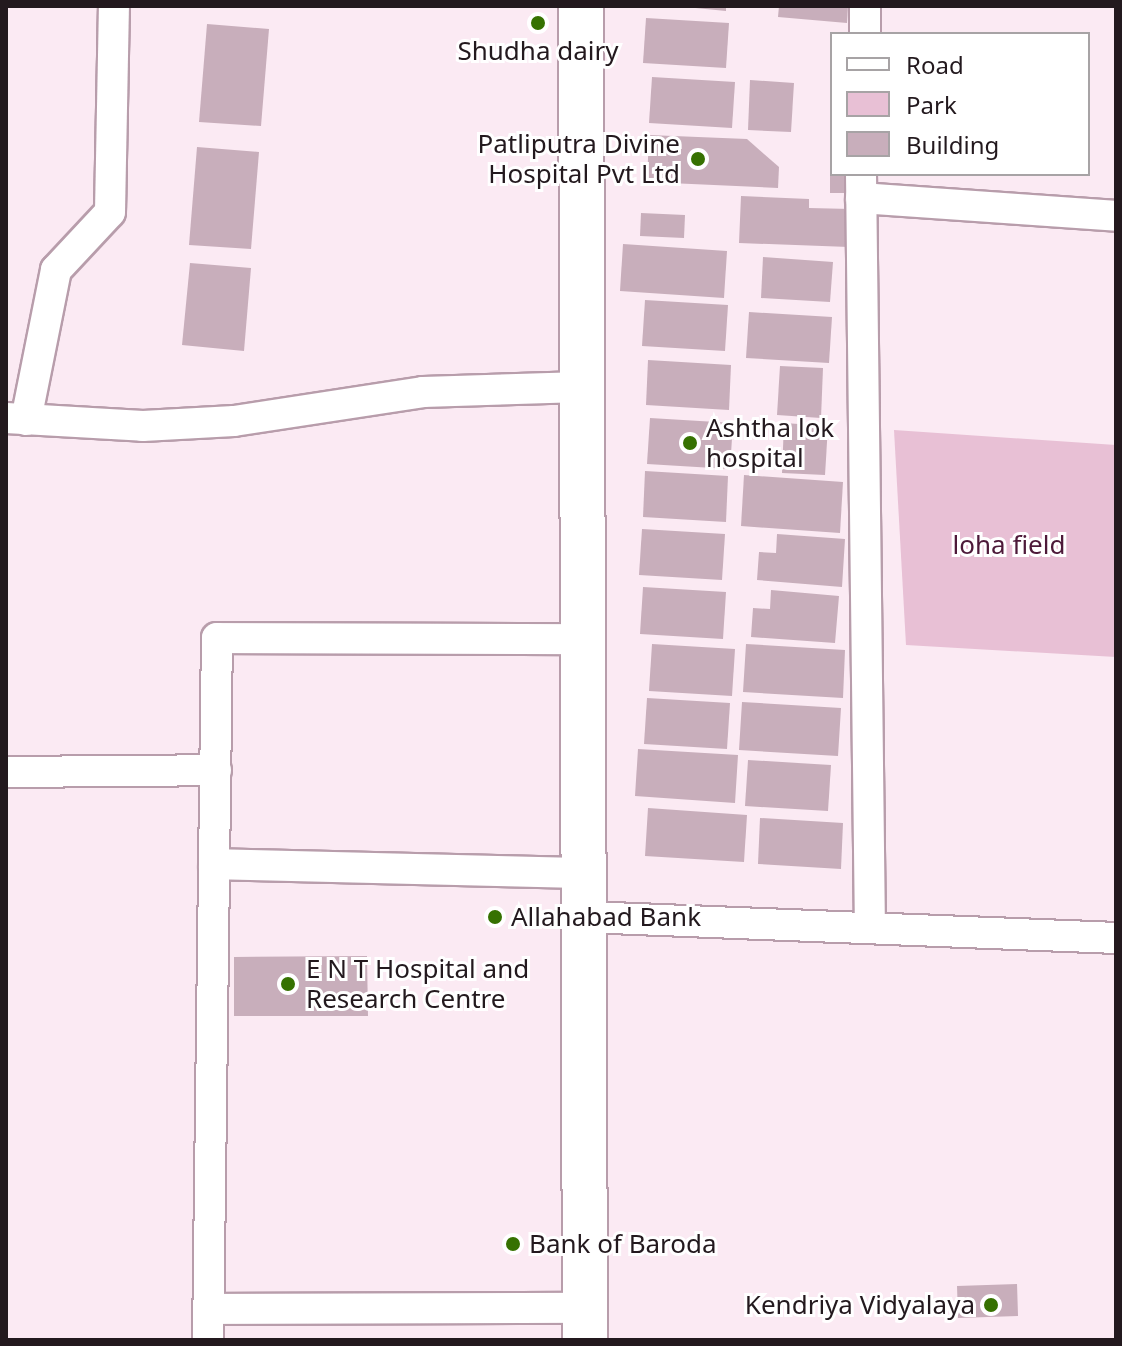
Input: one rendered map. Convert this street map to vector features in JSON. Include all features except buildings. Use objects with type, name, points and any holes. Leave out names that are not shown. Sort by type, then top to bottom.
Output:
[{"type":"street","points":[[114,6],[110,212],[56,270],[16,419],[143,426],[218,422],[423,392],[582,387]]},
{"type":"street","points":[[208,1309],[585,1324],[581,6]]},
{"type":"street","points":[[865,6],[865,32]]},
{"type":"street","points":[[870,927],[861,186],[1116,216]]},
{"type":"street","points":[[208,1340],[217,638],[583,639]]},
{"type":"street","points":[[6,772],[216,770]]},
{"type":"street","points":[[214,864],[585,873]]},
{"type":"street","points":[[585,917],[1116,938]]},
{"type":"green space","name":"loha field","points":[[894,430],[1116,445],[1116,657],[906,645]]},
{"type":"place","name":"Shudha dairy","points":[[538,23]]},
{"type":"place","name":"Patliputra Divine Hospital Pvt Ltd","points":[[698,159]]},
{"type":"place","name":"Ashtha lok hospital","points":[[690,443]]},
{"type":"place","name":"Allahabad Bank","points":[[495,917]]},
{"type":"place","name":"E N T Hospital and Research Centre","points":[[288,984]]},
{"type":"place","name":"Bank of Baroda","points":[[513,1244]]},
{"type":"place","name":"Kendriya Vidyalaya","points":[[991,1305]]}]
